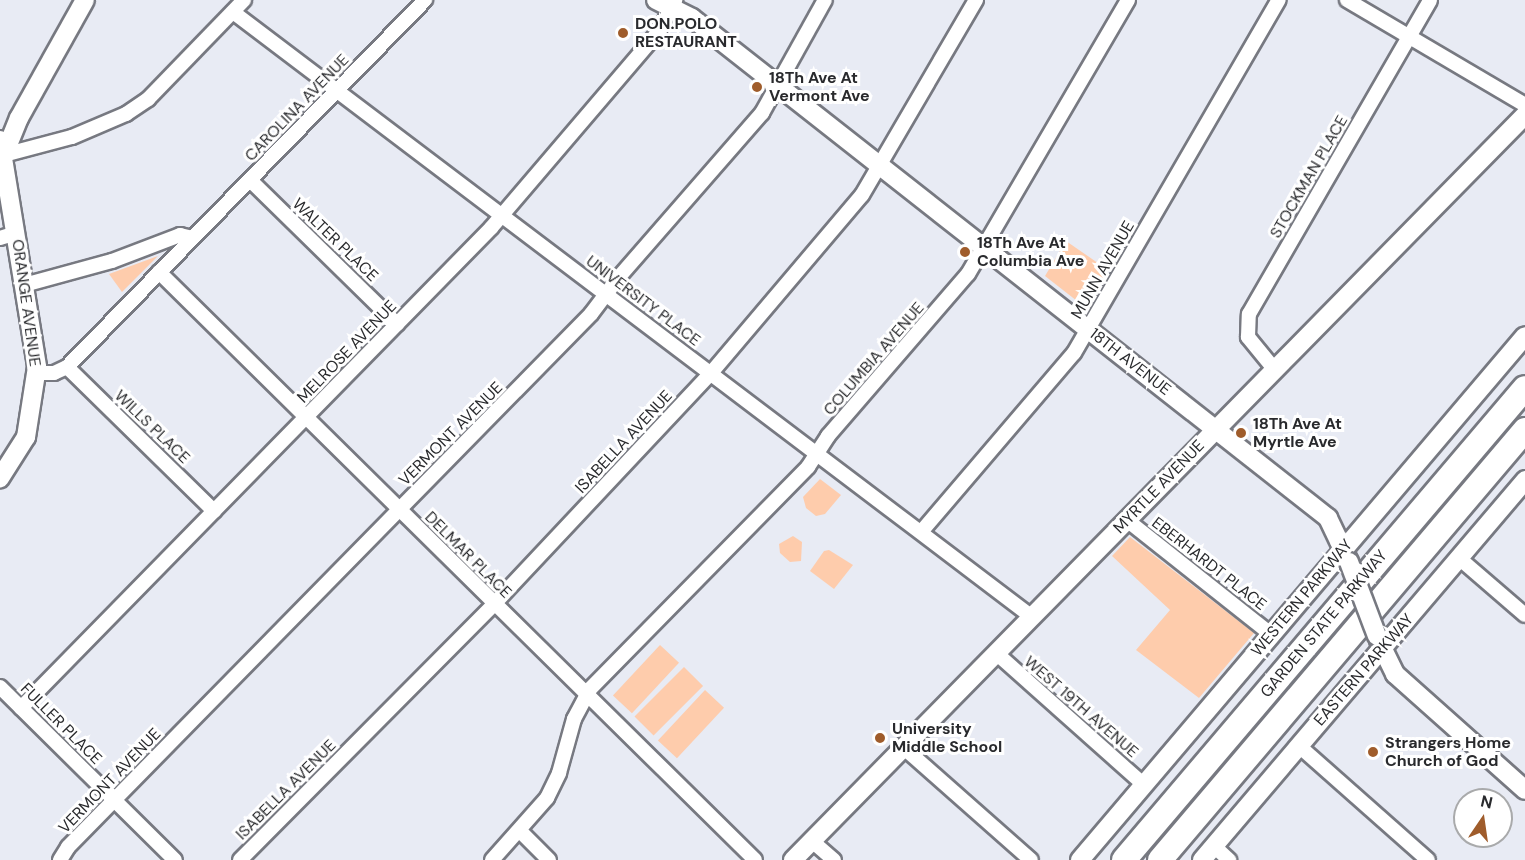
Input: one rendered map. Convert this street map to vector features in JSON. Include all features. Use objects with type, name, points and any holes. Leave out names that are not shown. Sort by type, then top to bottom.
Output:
[{"type":"highway","name":"GARDEN STATE PARKWAY","points":[[1124,860],[1525,388]]},
{"type":"highway","name":"GARDEN STATE PARKWAY","points":[[1160,860],[1525,430]]},
{"type":"main road","points":[[1,151],[85,0]]},
{"type":"main road","name":"18TH AVENUE","points":[[668,2],[777,84],[1328,518],[1346,555],[1380,643],[1395,674],[1525,790]]},
{"type":"main road","name":"MYRTLE AVENUE","points":[[793,860],[1525,115]]},
{"type":"main road","name":"ORANGE AVENUE","points":[[1,151],[8,236],[24,285],[36,373],[26,437],[1,473]]},
{"type":"main road","name":"WESTERN PARKWAY","points":[[1080,860],[1271,634],[1346,555],[1525,336]]},
{"type":"main road","name":"EASTERN PARKWAY","points":[[1208,853],[1299,746],[1380,643],[1459,558],[1525,480]]},
{"type":"street","points":[[1,151],[72,137],[126,114],[148,99],[244,0]]},
{"type":"street","name":"CAROLINA AVENUE","points":[[67,367],[425,0]]},
{"type":"street","name":"VERMONT AVENUE","points":[[60,860],[68,847],[591,315],[762,113],[825,0]]},
{"type":"street","name":"ISABELLA AVENUE","points":[[240,860],[494,604],[711,373],[855,205],[976,0]]},
{"type":"street","name":"COLUMBIA AVENUE","points":[[492,860],[520,831],[552,789],[571,727],[586,695],[818,454],[828,436],[968,274],[1128,0]]},
{"type":"street","name":"MUNN AVENUE","points":[[921,532],[1070,358],[1279,0]]},
{"type":"street","points":[[1347,0],[1525,105]]},
{"type":"street","name":"STOCKMAN PLACE","points":[[1275,370],[1248,337],[1249,314],[1430,0]]},
{"type":"street","name":"MELROSE AVENUE","points":[[21,708],[502,215],[660,30],[668,2]]},
{"type":"street","name":"UNIVERSITY PLACE","points":[[233,12],[1032,617]]},
{"type":"street","name":"WALTER PLACE","points":[[250,180],[397,324]]},
{"type":"street","points":[[24,285],[112,261],[180,235],[192,238]]},
{"type":"street","name":"DELMAR PLACE","points":[[159,272],[755,860]]},
{"type":"street","points":[[36,373],[54,373],[67,367]]},
{"type":"street","name":"WILLS PLACE","points":[[67,367],[214,511]]},
{"type":"street","name":"EBERHARDT PLACE","points":[[1127,520],[1271,634]]},
{"type":"street","points":[[1459,558],[1525,615]]},
{"type":"street","name":"WEST 19TH AVENUE","points":[[996,653],[1144,785]]},
{"type":"street","name":"FULLER PLACE","points":[[0,687],[175,860]]},
{"type":"street","points":[[1299,746],[1428,860]]},
{"type":"street","points":[[904,748],[1031,860]]},
{"type":"street","points":[[520,831],[549,860]]},
{"type":"street","points":[[812,841],[834,860]]},
{"type":"street","points":[[1208,853],[1229,860]]},
{"type":"shaded area","points":[[1066,241],[1108,270],[1086,308],[1045,276]]},
{"type":"shaded area","points":[[158,256],[122,292],[109,274]]},
{"type":"shaded area","points":[[820,479],[841,495],[825,514],[816,516],[806,508],[803,497]]},
{"type":"shaded area","points":[[793,536],[802,542],[801,561],[790,562],[780,553],[779,544]]},
{"type":"shaded area","points":[[1130,537],[1254,633],[1199,698],[1136,650],[1170,610],[1112,556]]},
{"type":"shaded area","points":[[829,550],[853,565],[834,589],[810,571],[824,551]]},
{"type":"shaded area","points":[[660,645],[679,663],[632,713],[613,695]]},
{"type":"shaded area","points":[[684,667],[703,686],[654,736],[635,716]]},
{"type":"shaded area","points":[[705,690],[724,708],[677,758],[658,740]]},
{"type":"place","name":"DON.POLO RESTAURANT","points":[[623,33]]},
{"type":"place","name":"18Th Ave At Vermont Ave","points":[[757,87]]},
{"type":"place","name":"18Th Ave At Columbia Ave","points":[[965,252]]},
{"type":"place","name":"18Th Ave At Myrtle Ave","points":[[1241,433]]},
{"type":"place","name":"University Middle School","points":[[880,738]]},
{"type":"place","name":"Strangers Home Church of God","points":[[1373,752]]}]
